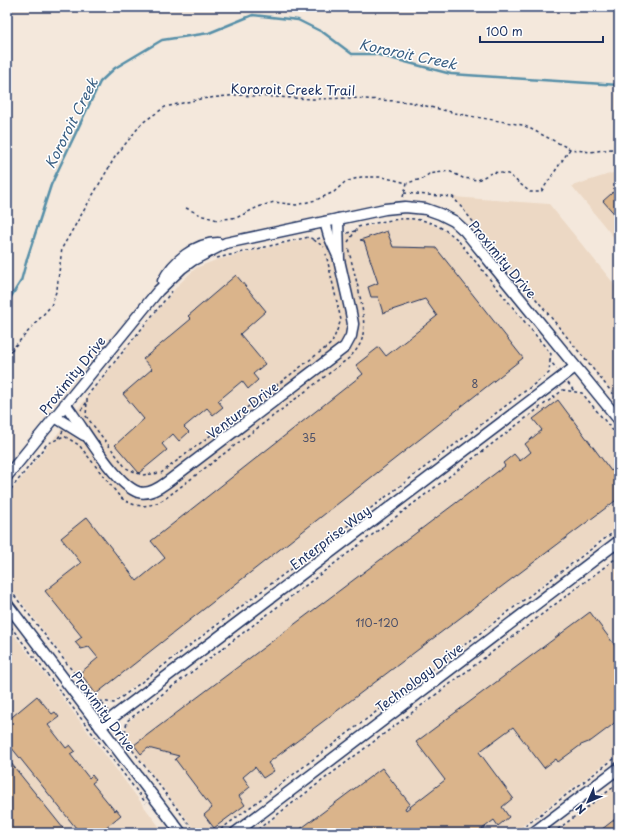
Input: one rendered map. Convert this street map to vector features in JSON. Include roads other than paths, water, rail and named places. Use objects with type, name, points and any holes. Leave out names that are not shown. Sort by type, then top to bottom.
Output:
[{"type":"street","name":"Proximity Drive","points":[[7,476],[158,291],[182,268],[193,260],[226,243],[338,219],[405,207],[426,209],[440,214],[454,222],[465,231],[619,420]]},
{"type":"street","name":"Venture Drive","points":[[334,235],[338,219]]},
{"type":"street","name":"Venture Drive","points":[[65,404],[72,420],[122,482],[130,488],[146,493],[156,490],[166,483],[345,347],[351,336],[353,324],[334,235],[325,222]]},
{"type":"street","name":"Enterprise Way","points":[[100,727],[575,367]]},
{"type":"street","name":"Venture Drive","points":[[55,416],[72,420]]},
{"type":"street","name":"Technology Drive","points":[[235,833],[619,541]]},
{"type":"street","name":"Proximity Drive","points":[[7,604],[181,833]]},
{"type":"street","points":[[534,833],[619,768]]},
{"type":"waterway","name":"Kororoit Creek","points":[[7,303],[21,281],[51,185],[100,82],[115,68],[162,40],[209,33],[253,15],[298,20],[324,33],[352,54],[375,54],[451,74],[619,85]]}]
